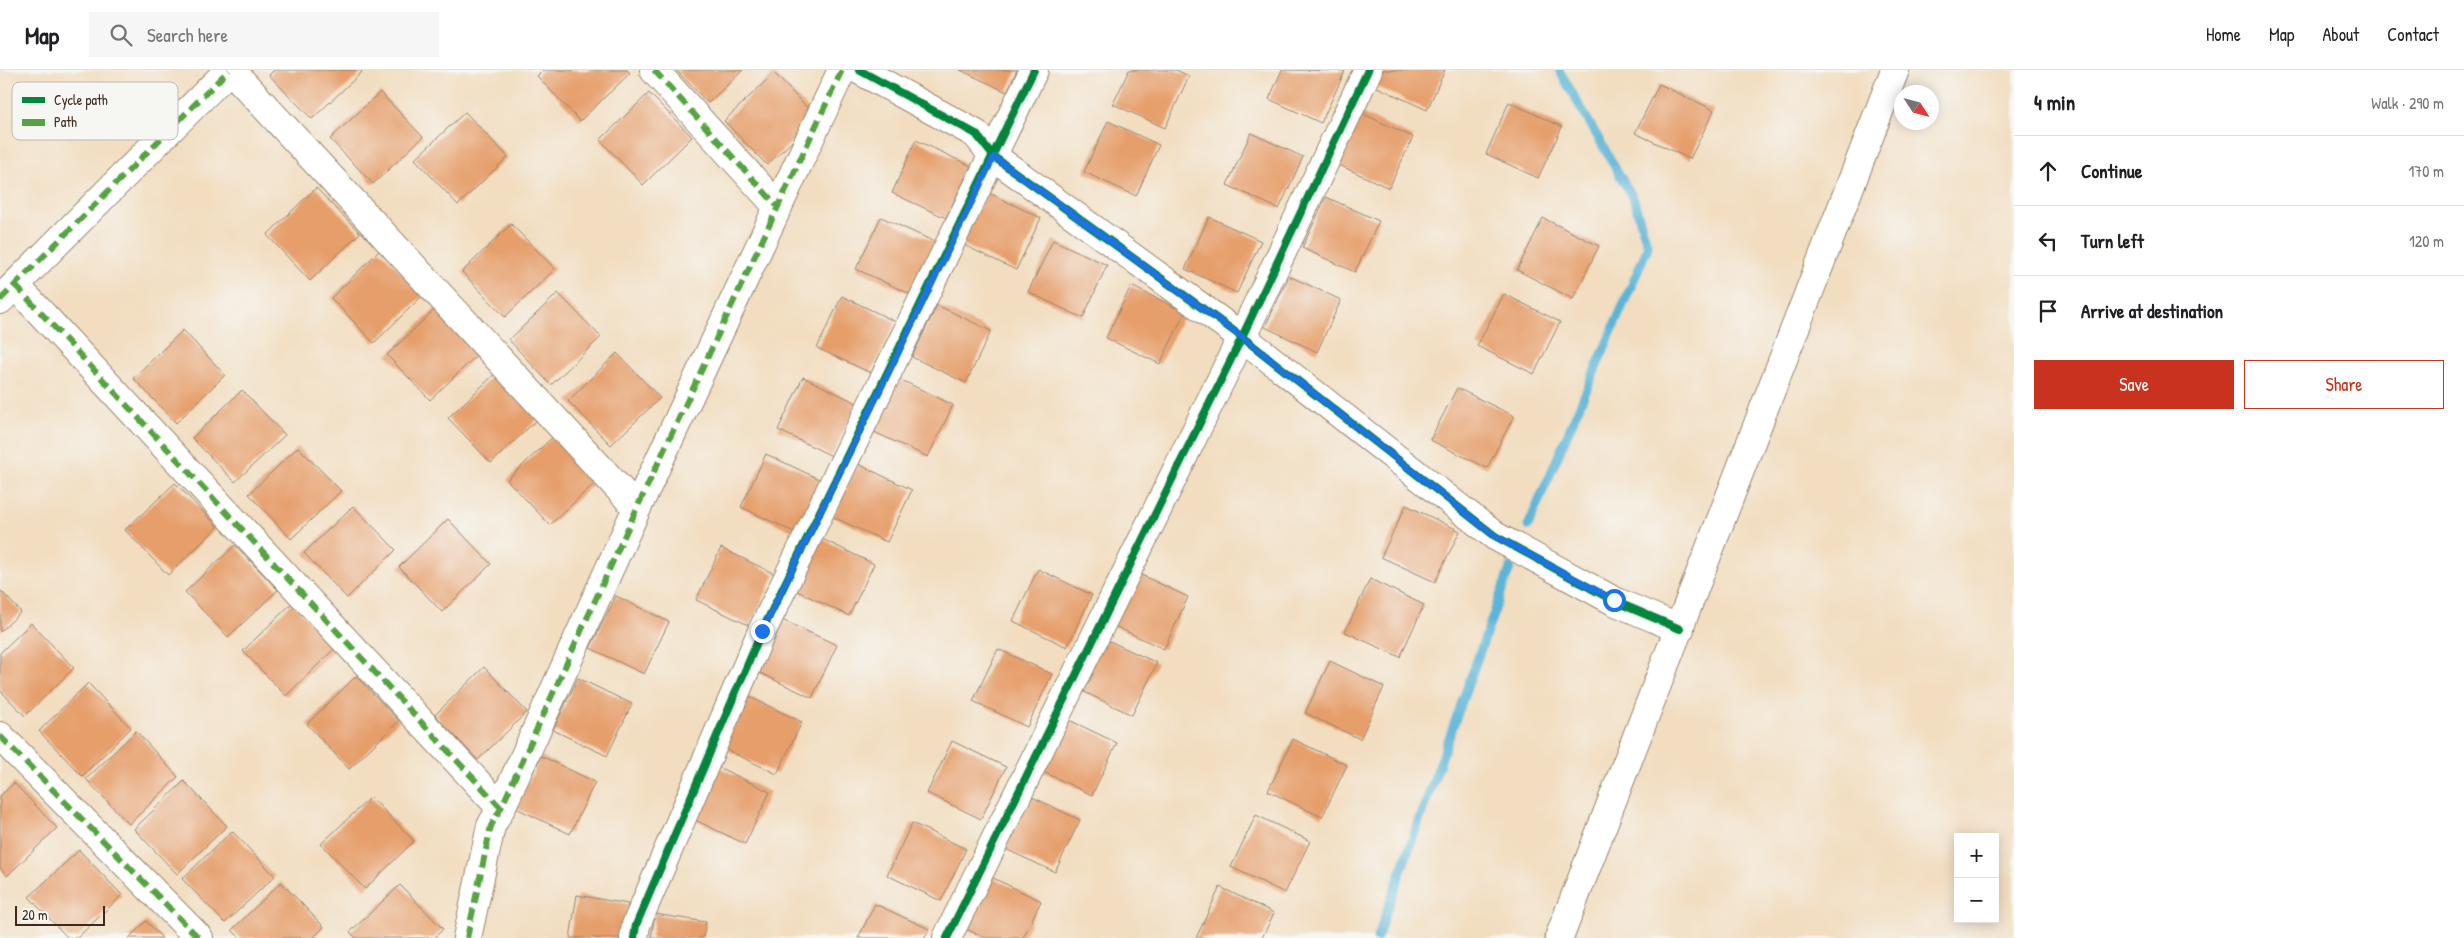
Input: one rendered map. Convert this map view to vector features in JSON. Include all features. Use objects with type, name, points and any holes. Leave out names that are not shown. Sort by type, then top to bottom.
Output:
[{"type":"street","points":[[178,122],[230,70],[637,508]]},
{"type":"street","points":[[654,70],[778,207]]},
{"type":"street","points":[[467,938],[491,826],[842,70]]},
{"type":"street","points":[[859,70],[976,134],[994,157],[1242,337],[1495,536],[1614,600],[1680,629]]},
{"type":"street","points":[[634,938],[636,926],[762,631],[994,157],[1034,70]]},
{"type":"street","points":[[947,938],[1242,337],[1368,70]]},
{"type":"street","points":[[1559,938],[1680,629],[1894,70]]},
{"type":"street","points":[[160,140],[8,292],[501,808]]},
{"type":"street","points":[[0,736],[199,938]]},
{"type":"building","points":[[274,70],[360,70],[362,72],[312,119],[269,75]]},
{"type":"building","points":[[543,70],[627,70],[630,73],[580,121],[537,76]]},
{"type":"building","points":[[676,70],[743,70],[708,103]]},
{"type":"building","points":[[960,70],[1017,70],[1007,92]]},
{"type":"building","points":[[1129,70],[1176,70],[1189,76],[1165,128],[1113,104]]},
{"type":"building","points":[[1282,70],[1345,71],[1321,123],[1269,99]]},
{"type":"building","points":[[1382,70],[1445,70],[1427,110],[1375,86]]},
{"type":"building","points":[[774,73],[817,118],[767,165],[724,121]]},
{"type":"building","points":[[1659,84],[1714,110],[1690,159],[1635,133]]},
{"type":"building","points":[[380,92],[423,137],[373,184],[330,139]]},
{"type":"building","points":[[649,93],[692,137],[643,185],[600,140]]},
{"type":"building","points":[[1509,102],[1562,127],[1538,178],[1486,154]]},
{"type":"building","points":[[465,112],[508,157],[458,205],[415,159]]},
{"type":"building","points":[[1361,113],[1413,137],[1389,188],[1337,164]]},
{"type":"building","points":[[1108,121],[1159,145],[1136,196],[1084,172]]},
{"type":"building","points":[[1251,133],[1303,157],[1279,209],[1227,185]]},
{"type":"building","points":[[916,140],[971,166],[946,218],[892,193]]},
{"type":"building","points":[[316,188],[360,233],[310,281],[267,235]]},
{"type":"building","points":[[987,192],[1041,218],[1016,270],[962,244]]},
{"type":"building","points":[[1326,197],[1379,221],[1355,272],[1302,248]]},
{"type":"building","points":[[881,217],[935,242],[910,294],[856,269]]},
{"type":"building","points":[[1209,217],[1261,241],[1237,293],[1185,269]]},
{"type":"building","points":[[1543,218],[1599,246],[1573,299],[1517,270]]},
{"type":"building","points":[[511,224],[555,269],[505,317],[462,272]]},
{"type":"building","points":[[1053,240],[1107,265],[1083,318],[1028,292]]},
{"type":"building","points":[[380,250],[423,295],[374,343],[331,298]]},
{"type":"building","points":[[1289,276],[1341,300],[1317,352],[1265,327]]},
{"type":"building","points":[[1131,286],[1185,312],[1160,364],[1106,338]]},
{"type":"building","points":[[558,293],[601,337],[551,385],[509,340]]},
{"type":"building","points":[[1504,294],[1560,322],[1534,374],[1477,346]]},
{"type":"building","points":[[842,296],[896,322],[871,373],[817,348]]},
{"type":"building","points":[[937,305],[991,331],[966,383],[912,357]]},
{"type":"building","points":[[436,308],[479,353],[430,400],[387,355]]},
{"type":"building","points":[[183,330],[225,375],[176,423],[133,378]]},
{"type":"building","points":[[617,353],[660,398],[611,445],[568,401]]},
{"type":"building","points":[[498,371],[541,416],[491,463],[448,418]]},
{"type":"building","points":[[803,377],[857,403],[832,456],[778,430]]},
{"type":"building","points":[[899,379],[953,405],[928,457],[874,432]]},
{"type":"building","points":[[1457,388],[1514,416],[1487,468],[1430,440]]},
{"type":"building","points":[[242,390],[285,435],[235,482],[192,438]]},
{"type":"building","points":[[557,433],[600,478],[550,525],[507,480]]},
{"type":"building","points":[[298,447],[341,491],[291,539],[249,494]]},
{"type":"building","points":[[766,454],[821,480],[796,533],[741,507]]},
{"type":"building","points":[[858,464],[912,490],[887,542],[833,517]]},
{"type":"building","points":[[175,483],[218,527],[168,575],[125,530]]},
{"type":"building","points":[[1406,505],[1460,531],[1435,582],[1381,557]]},
{"type":"building","points":[[353,506],[396,550],[347,598],[304,553]]},
{"type":"building","points":[[448,519],[491,564],[442,612],[399,567]]},
{"type":"building","points":[[820,538],[874,564],[849,616],[795,590]]},
{"type":"building","points":[[235,545],[278,590],[228,637],[185,592]]},
{"type":"building","points":[[721,548],[775,574],[750,626],[696,600]]},
{"type":"building","points":[[1038,569],[1092,595],[1067,647],[1013,621]]},
{"type":"building","points":[[1135,572],[1188,597],[1164,649],[1110,624]]},
{"type":"building","points":[[1370,579],[1424,605],[1400,657],[1345,632]]},
{"type":"building","points":[[0,590],[21,612],[0,632]]},
{"type":"building","points":[[616,596],[669,622],[644,674],[590,648]]},
{"type":"building","points":[[292,603],[335,648],[286,696],[243,651]]},
{"type":"building","points":[[782,620],[837,645],[812,698],[758,672]]},
{"type":"building","points":[[31,623],[74,668],[25,716],[0,690],[0,653]]},
{"type":"building","points":[[1103,638],[1157,663],[1132,715],[1078,689]]},
{"type":"building","points":[[998,649],[1052,674],[1027,727],[973,701]]},
{"type":"building","points":[[1330,661],[1384,687],[1360,739],[1305,713]]},
{"type":"building","points":[[484,667],[527,712],[478,760],[435,715]]},
{"type":"building","points":[[356,676],[399,721],[349,769],[307,724]]},
{"type":"building","points":[[578,678],[632,704],[607,756],[553,730]]},
{"type":"building","points":[[88,683],[131,728],[82,776],[39,731]]},
{"type":"building","points":[[748,696],[802,722],[777,774],[723,748]]},
{"type":"building","points":[[1063,717],[1117,743],[1092,795],[1039,770]]},
{"type":"building","points":[[136,731],[178,777],[129,824],[86,779]]},
{"type":"building","points":[[1293,739],[1347,765],[1322,817],[1268,791]]},
{"type":"building","points":[[952,741],[1006,767],[981,819],[927,793]]},
{"type":"building","points":[[541,756],[595,782],[570,834],[516,808]]},
{"type":"building","points":[[716,766],[770,792],[745,844],[691,818]]},
{"type":"building","points":[[184,781],[227,826],[177,874],[134,829]]},
{"type":"building","points":[[14,783],[57,828],[7,876],[0,868],[0,796]]},
{"type":"building","points":[[1026,794],[1080,820],[1055,872],[1001,847]]},
{"type":"building","points":[[371,797],[414,841],[365,889],[321,844]]},
{"type":"building","points":[[1256,815],[1310,841],[1285,893],[1231,867]]},
{"type":"building","points":[[912,823],[966,849],[941,901],[887,875]]},
{"type":"building","points":[[232,831],[275,876],[225,923],[182,879]]},
{"type":"building","points":[[79,850],[122,895],[77,938],[68,938],[29,897]]},
{"type":"building","points":[[987,875],[1041,901],[1023,938],[985,938],[962,927]]},
{"type":"building","points":[[281,882],[324,927],[313,938],[240,938],[232,930]]},
{"type":"building","points":[[400,885],[443,929],[434,938],[356,938],[350,932]]},
{"type":"building","points":[[1220,887],[1274,913],[1262,938],[1196,938]]},
{"type":"building","points":[[577,895],[628,904],[622,938],[570,938]]},
{"type":"building","points":[[875,904],[929,929],[925,938],[858,938]]},
{"type":"building","points":[[655,914],[706,922],[703,938],[651,938]]},
{"type":"building","points":[[146,921],[162,938],[129,938]]},
{"type":"waterway","points":[[1528,526],[1648,247],[1634,200],[1559,70]]},
{"type":"waterway","points":[[1377,938],[1510,568]]},
{"type":"marked path","points":[[178,121],[229,70]]},
{"type":"marked path","points":[[654,70],[778,207]]},
{"type":"marked path","points":[[467,938],[491,826],[842,70]]},
{"type":"marked path","points":[[0,300],[159,140]]},
{"type":"marked path","points":[[15,285],[501,808]]},
{"type":"marked path","points":[[0,736],[199,938]]},
{"type":"cycle path","points":[[859,70],[976,134],[994,157],[1242,337],[1495,536],[1614,601],[1680,629]]},
{"type":"cycle path","points":[[634,938],[636,925],[762,631],[1034,70]]},
{"type":"cycle path","points":[[947,938],[1242,337],[1368,70]]},
{"type":"route","points":[[762,631],[994,157],[1242,337],[1495,536],[1614,600]]}]
